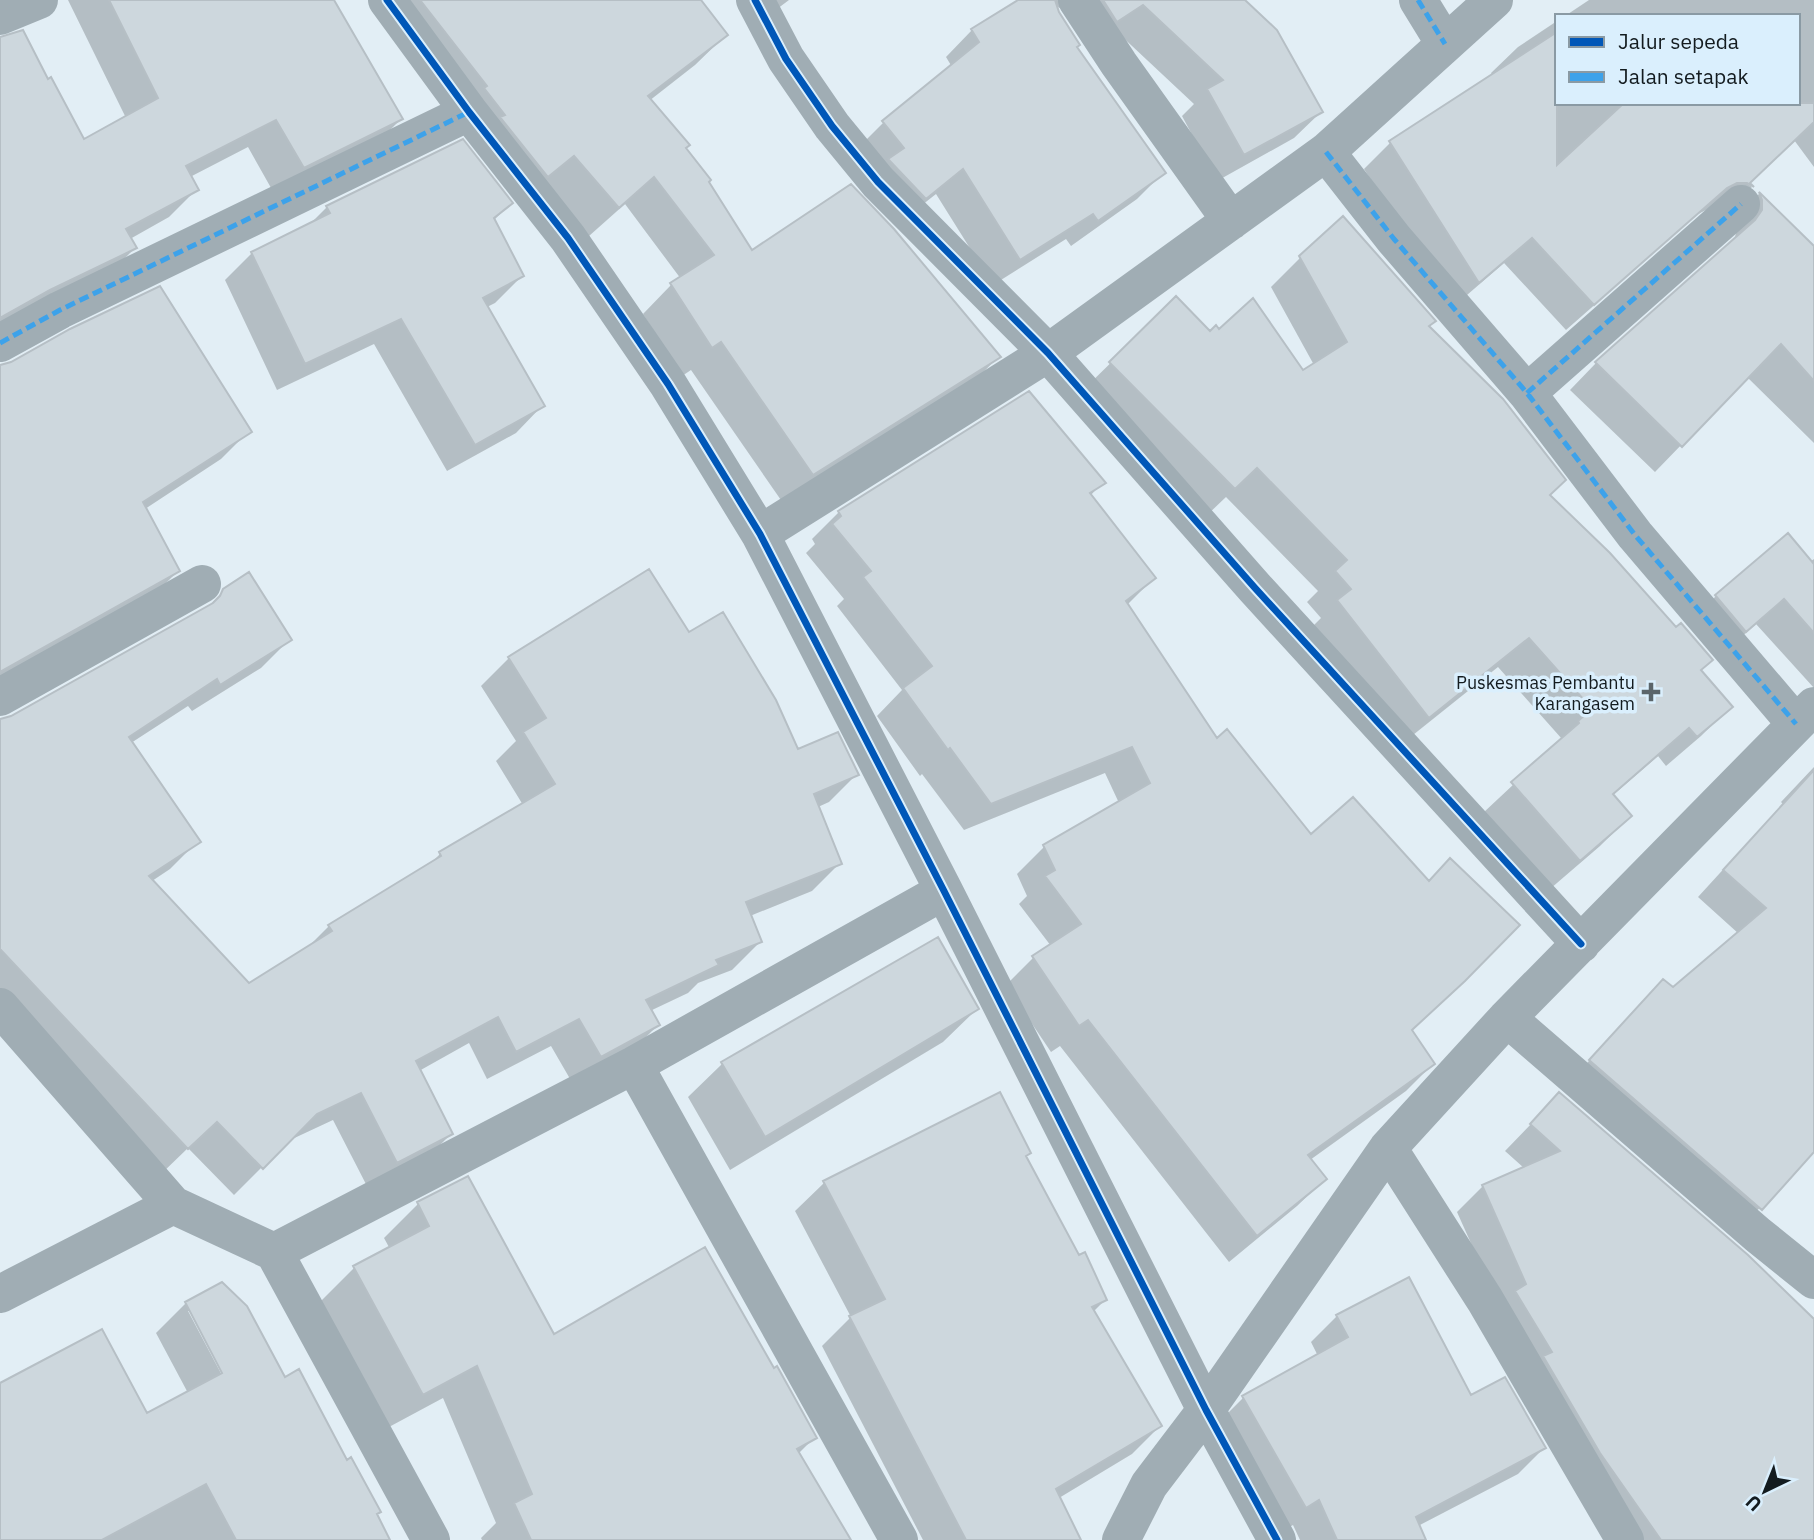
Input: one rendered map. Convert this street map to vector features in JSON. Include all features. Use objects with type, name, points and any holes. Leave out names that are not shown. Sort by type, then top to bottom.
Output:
[{"type":"street","points":[[0,16],[39,0]]},
{"type":"street","points":[[387,0],[469,112],[568,237],[668,384],[761,534],[1206,1410],[1278,1540]]},
{"type":"street","points":[[755,0],[786,59],[839,136],[878,182],[1048,353],[1255,588],[1581,944]]},
{"type":"street","points":[[1077,0],[1119,64],[1231,221]]},
{"type":"street","points":[[1418,0],[1445,44]]},
{"type":"street","points":[[761,534],[1048,353],[1326,152],[1494,0]]},
{"type":"street","points":[[0,343],[61,310],[469,112]]},
{"type":"street","points":[[1121,1540],[1149,1485],[1206,1410],[1388,1148],[1507,1018],[1805,715],[1635,535],[1527,393],[1394,239],[1326,152]]},
{"type":"street","points":[[1527,393],[1741,204]]},
{"type":"street","points":[[0,697],[202,584]]},
{"type":"street","points":[[274,1252],[634,1065],[944,891]]},
{"type":"street","points":[[0,1007],[173,1205],[274,1252],[431,1540]]},
{"type":"street","points":[[1507,1018],[1758,1235],[1814,1280]]},
{"type":"street","points":[[634,1065],[898,1540]]},
{"type":"street","points":[[1388,1148],[1485,1300],[1625,1540]]},
{"type":"street","points":[[0,1294],[173,1205]]},
{"type":"building","points":[[109,0],[334,0],[403,119],[304,168],[276,120],[186,166],[199,190],[126,229],[137,248],[50,290],[0,318],[0,37],[23,30],[48,79],[51,77],[84,139],[158,98]]},
{"type":"building","points":[[420,0],[701,0],[728,35],[648,96],[690,145],[686,148],[711,180],[709,182],[752,250],[851,184],[894,229],[1001,357],[813,475],[721,342],[712,348],[670,283],[714,255],[654,177],[619,208],[574,156],[548,177],[500,117],[505,115],[484,88],[487,86]]},
{"type":"building","points":[[1018,0],[1055,0],[1059,12],[1080,45],[1077,47],[1166,173],[1098,221],[1093,214],[1020,260],[963,169],[926,199],[888,159],[904,148],[882,121],[979,42],[971,29]]},
{"type":"building","points":[[1103,0],[1245,0],[1277,30],[1323,112],[1244,155],[1207,89],[1223,80],[1143,5],[1117,22]]},
{"type":"building","points":[[1555,33],[1557,165],[1622,105],[1814,103],[1814,122],[1750,183],[1754,187],[1747,183],[1737,183],[1727,188],[1594,305],[1532,238],[1479,283],[1389,141]]},
{"type":"building","points":[[463,139],[513,203],[494,218],[524,276],[483,298],[545,406],[475,445],[401,319],[305,364],[251,252],[330,213],[326,206]]},
{"type":"building","points":[[1759,192],[1814,246],[1814,381],[1781,344],[1682,447],[1595,362],[1755,220],[1762,210]]},
{"type":"building","points":[[1343,216],[1436,321],[1429,326],[1503,399],[1566,480],[1550,495],[1610,553],[1676,627],[1681,623],[1713,660],[1701,670],[1733,707],[1697,737],[1689,728],[1613,794],[1632,816],[1580,861],[1511,782],[1592,709],[1529,638],[1429,718],[1337,600],[1351,589],[1335,571],[1347,560],[1257,468],[1235,489],[1109,362],[1176,296],[1210,331],[1216,325],[1219,329],[1253,298],[1303,370],[1347,342],[1299,256]]},
{"type":"building","points":[[160,286],[252,432],[143,502],[180,571],[0,672],[0,365],[11,362],[70,329]]},
{"type":"building","points":[[1029,391],[1106,483],[1090,493],[1156,578],[1126,601],[1217,738],[1227,729],[1311,834],[1353,797],[1429,881],[1450,858],[1520,925],[1412,1030],[1435,1064],[1308,1155],[1327,1179],[1257,1236],[1088,1020],[1079,1026],[1032,956],[1081,924],[1045,876],[1055,870],[1043,845],[1150,783],[1132,747],[991,804],[903,688],[932,666],[863,577],[871,571],[832,524],[841,516],[838,511]]},
{"type":"building","points":[[1788,533],[1814,564],[1814,633],[1784,599],[1746,632],[1715,595]]},
{"type":"building","points":[[649,569],[689,632],[723,612],[776,700],[798,749],[838,732],[859,775],[814,794],[842,864],[746,902],[762,942],[716,960],[719,965],[646,1000],[660,1025],[601,1057],[579,1019],[516,1052],[498,1017],[416,1061],[453,1134],[397,1163],[361,1093],[317,1114],[263,1169],[217,1122],[188,1149],[0,949],[0,719],[11,716],[213,603],[223,589],[249,572],[292,640],[220,685],[217,679],[129,737],[201,842],[149,876],[249,983],[332,931],[328,925],[441,856],[439,852],[555,784],[523,732],[546,718],[508,657]]},
{"type":"building","points":[[1814,770],[1814,1152],[1762,1210],[1589,1060],[1663,979],[1673,987],[1766,908],[1723,870]]},
{"type":"building","points":[[938,937],[979,1009],[765,1137],[721,1062]]},
{"type":"building","points":[[1000,1092],[1031,1153],[1026,1156],[1079,1255],[1085,1252],[1107,1300],[1092,1307],[1162,1426],[1056,1489],[1081,1540],[966,1540],[849,1316],[885,1299],[823,1181]]},
{"type":"building","points":[[1559,1092],[1748,1255],[1814,1319],[1814,1540],[1661,1540],[1600,1453],[1543,1356],[1552,1352],[1515,1291],[1526,1284],[1482,1185],[1560,1151],[1530,1124]]},
{"type":"building","points":[[468,1176],[554,1334],[705,1247],[817,1438],[797,1449],[851,1540],[531,1540],[514,1503],[532,1494],[477,1366],[423,1395],[353,1266],[429,1226],[417,1202]]},
{"type":"building","points":[[1409,1277],[1471,1395],[1505,1377],[1546,1448],[1416,1517],[1426,1540],[1337,1540],[1319,1500],[1306,1508],[1242,1396],[1348,1337],[1336,1315]]},
{"type":"building","points":[[222,1282],[247,1306],[285,1377],[299,1369],[347,1460],[351,1457],[381,1512],[377,1514],[390,1540],[236,1540],[206,1484],[102,1540],[0,1540],[0,1383],[102,1329],[147,1413],[222,1373],[185,1302]]},
{"type":"marked path","points":[[1418,0],[1445,44]]},
{"type":"marked path","points":[[0,343],[60,310],[469,112]]},
{"type":"marked path","points":[[1326,152],[1394,239],[1527,393],[1635,535],[1796,724]]},
{"type":"marked path","points":[[1527,393],[1741,204]]},
{"type":"cycle path","points":[[387,0],[469,112],[568,238],[668,384],[760,534],[1206,1410],[1277,1540]]},
{"type":"cycle path","points":[[755,0],[786,59],[832,126],[878,182],[1048,353],[1255,588],[1581,944]]},
{"type":"place","name":"Puskesmas Pembantu Karangasem","points":[[1651,692]]}]
